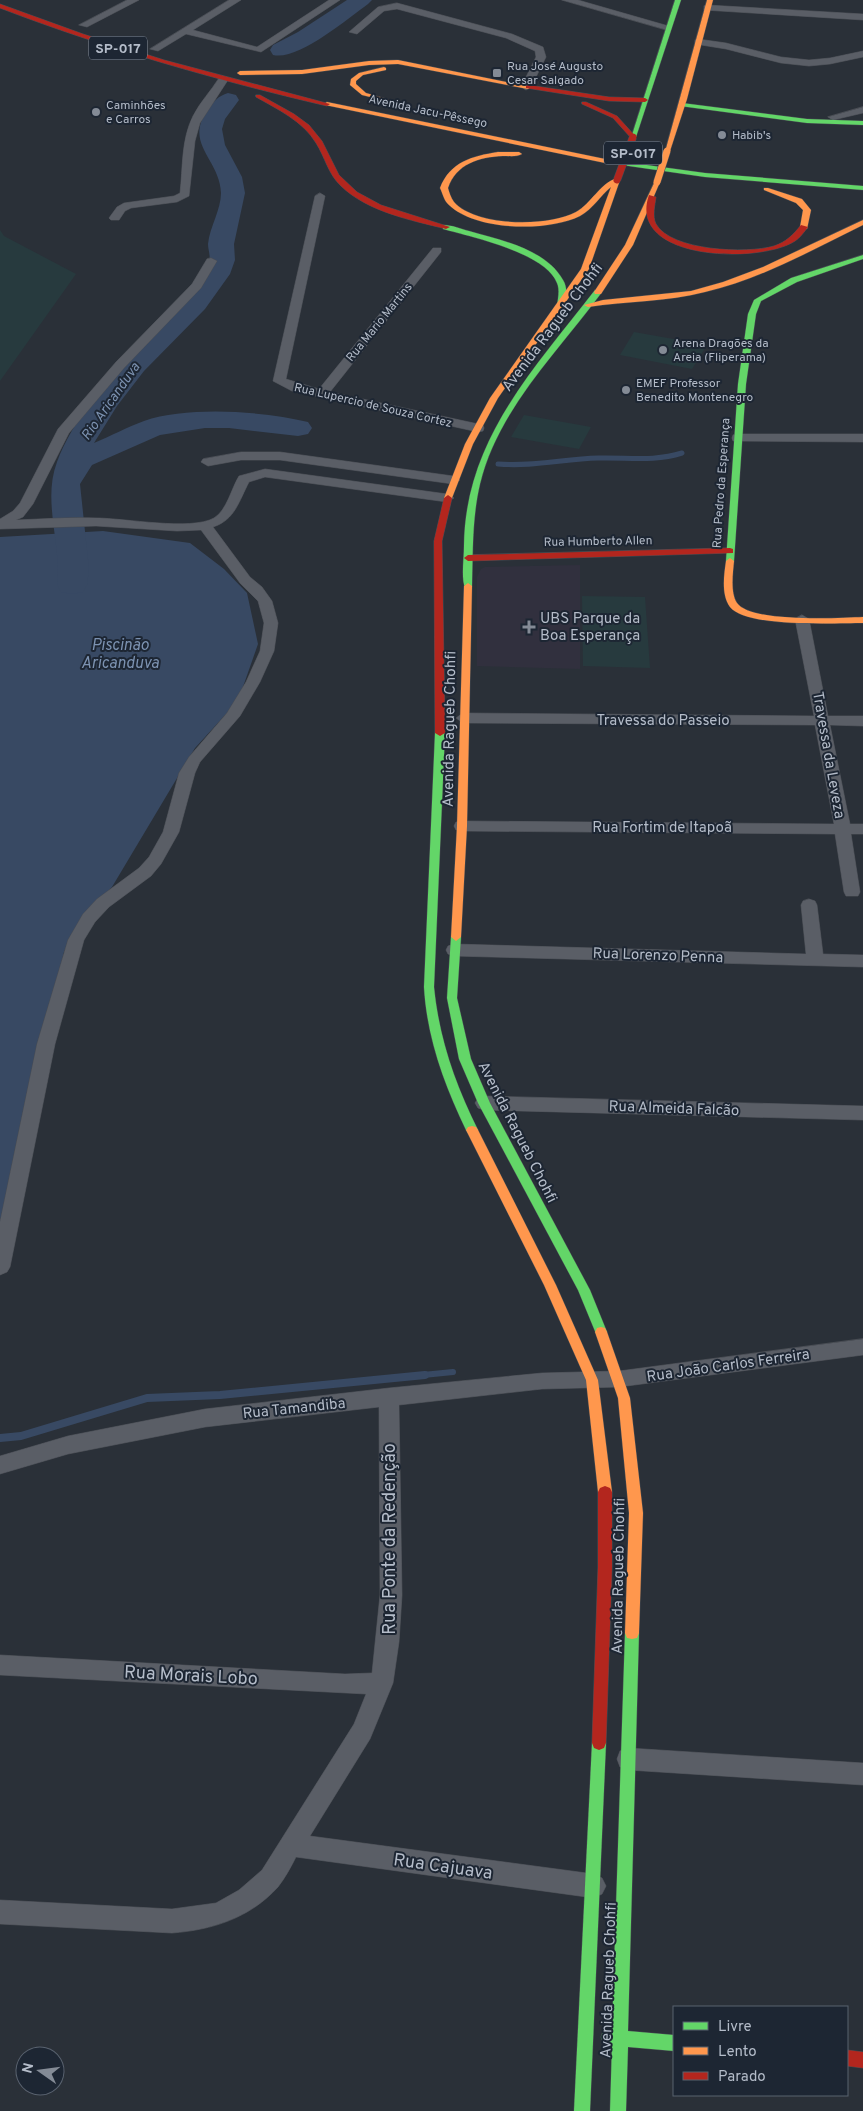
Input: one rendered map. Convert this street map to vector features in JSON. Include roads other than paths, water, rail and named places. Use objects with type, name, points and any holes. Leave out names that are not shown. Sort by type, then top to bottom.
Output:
[{"type":"main road","name":"Avenida Ragueb Chohfi","points":[[582,2111],[594,1886],[605,1567],[605,1492],[592,1380],[550,1286],[505,1200],[457,1100],[444,1069],[430,1010],[429,988],[440,736],[438,541],[441,516],[453,480],[478,428],[522,357],[561,306],[585,268],[633,137],[667,27],[678,0]]},
{"type":"main road","points":[[691,4],[708,4]]},
{"type":"main road","name":"Avenida Ragueb Chohfi","points":[[618,2111],[636,1513],[624,1398],[619,1379],[584,1290],[484,1104],[465,1058],[452,998],[462,826],[468,558],[470,513],[478,477],[491,444],[507,413],[535,373],[618,264],[652,197],[683,102],[708,4]]},
{"type":"main road","name":"Avenida Jacu-Pêssego","points":[[0,6],[137,55],[223,80],[239,78],[609,149],[680,160]]},
{"type":"main road","name":"Avenida Jacu-Pêssego","points":[[67,18],[239,78],[585,158],[704,175],[863,188]]},
{"type":"main road","points":[[239,78],[383,61],[410,63],[420,67],[560,93],[609,99],[645,100]]},
{"type":"main road","points":[[406,109],[397,104],[358,91],[354,85],[354,79],[366,70],[406,71],[420,67]]},
{"type":"main road","points":[[239,78],[302,122],[317,138],[338,178],[350,190],[402,213],[516,250],[537,259],[559,278],[562,287],[561,306]]},
{"type":"main road","points":[[560,93],[608,113],[623,124],[633,137]]},
{"type":"main road","points":[[683,102],[833,117],[863,117]]},
{"type":"main road","points":[[683,102],[807,121],[863,123]]},
{"type":"main road","points":[[585,158],[512,153],[481,156],[467,161],[454,171],[446,181],[444,192],[450,202],[475,218],[494,222],[532,224],[575,216],[596,199],[604,187],[617,180]]},
{"type":"main road","points":[[652,197],[650,217],[654,227],[670,238],[692,247],[735,253],[758,252],[796,239],[803,231],[807,210],[799,200],[782,193],[716,180],[704,175]]},
{"type":"main road","points":[[588,305],[681,296],[720,286],[770,267],[863,222]]},
{"type":"main road","name":"Rua Pedro da Esperança","points":[[802,618],[768,618],[748,615],[736,609],[729,590],[738,438],[750,315],[757,300],[784,286],[863,257]]},
{"type":"main road","points":[[447,498],[453,515],[451,540]]},
{"type":"main road","name":"Rua Humberto Allen","points":[[455,555],[468,558],[730,551]]},
{"type":"main road","points":[[802,618],[863,620]]},
{"type":"main road","points":[[586,2035],[673,2043]]},
{"type":"main road","points":[[848,2058],[863,2060]]},
{"type":"street","points":[[84,25],[134,0]]},
{"type":"street","points":[[155,49],[236,0]]},
{"type":"street","points":[[185,31],[258,50],[335,0]]},
{"type":"street","points":[[567,0],[667,27]]},
{"type":"street","points":[[708,4],[863,17]]},
{"type":"street","points":[[354,32],[381,9],[398,6],[509,36],[540,49],[540,57],[526,87]]},
{"type":"street","points":[[698,42],[717,43],[806,63],[822,62],[863,54]]},
{"type":"street","points":[[115,218],[121,209],[128,205],[177,199],[185,194],[189,150],[194,124],[204,106],[223,80]]},
{"type":"street","points":[[833,117],[863,110]]},
{"type":"street","name":"Rua Lupercio de Souza Cortez","points":[[320,196],[278,380],[283,385],[478,428]]},
{"type":"street","name":"Rua Mario Martins","points":[[322,394],[437,250]]},
{"type":"street","points":[[0,525],[18,514],[26,504],[63,432],[120,365],[197,286],[211,260]]},
{"type":"street","points":[[738,438],[863,438]]},
{"type":"street","points":[[208,462],[241,456],[280,456],[453,480]]},
{"type":"street","points":[[0,525],[96,522],[188,527],[204,525],[217,521],[226,514],[244,480],[264,473],[447,498]]},
{"type":"street","points":[[0,1267],[46,1044],[76,940],[89,918],[103,903],[145,872],[155,860],[171,832],[187,773],[194,760],[233,716],[253,682],[267,651],[272,623],[265,601],[257,590],[245,580],[204,525]]},
{"type":"street","name":"Travessa da Leveza","points":[[802,618],[823,721],[852,892]]},
{"type":"street","name":"Travessa do Passeio","points":[[463,718],[863,721]]},
{"type":"street","name":"Rua Fortim de Itapoã","points":[[462,826],[863,829]]},
{"type":"street","points":[[809,905],[815,960]]},
{"type":"street","name":"Rua Lorenzo Penna","points":[[454,950],[863,961]]},
{"type":"street","name":"Rua Almeida Falcão","points":[[484,1104],[863,1113]]},
{"type":"street","name":"Rua João Carlos Ferreira","points":[[592,1380],[619,1379],[863,1347]]},
{"type":"street","name":"Rua Tamandiba","points":[[0,1465],[68,1445],[205,1418],[542,1380],[592,1380]]},
{"type":"street","name":"Rua Ponte da Redenção","points":[[0,1912],[172,1921],[198,1920],[220,1914],[247,1898],[270,1878],[362,1731],[382,1683],[388,1642],[391,1595],[389,1396]]},
{"type":"street","name":"Rua Morais Lobo","points":[[0,1665],[336,1683],[382,1683]]},
{"type":"street","points":[[628,1759],[863,1774]]},
{"type":"street","name":"Rua Cajuava","points":[[291,1845],[594,1886]]},
{"type":"water","name":"Piscinão Aricanduva","points":[[103,531],[190,543],[224,569],[247,593],[258,644],[238,701],[195,748],[112,887],[80,920],[64,952],[0,1229],[0,537]]},
{"type":"waterway","name":"Rio Aricanduva","points":[[281,50],[306,37],[361,0]]},
{"type":"waterway","name":"Rio Aricanduva","points":[[72,585],[74,569],[66,495],[67,475],[72,459],[81,441],[120,383],[148,350],[188,313],[204,295],[222,263],[221,244],[233,193],[230,177],[213,145],[210,129],[212,121],[228,100]]},
{"type":"waterway","points":[[72,476],[80,460],[154,427],[205,420],[229,420],[277,424],[298,428]]},
{"type":"waterway","points":[[498,464],[511,465],[598,458],[651,458],[682,453]]},
{"type":"waterway","points":[[413,1376],[453,1372]]},
{"type":"waterway","points":[[0,1438],[21,1436],[147,1398],[220,1395],[425,1375]]},
{"type":"place","name":"Rua José Augusto Cesar Salgado","points":[[497,73]]},
{"type":"place","name":"Caminhões e Carros","points":[[96,112]]},
{"type":"place","name":"Habib's","points":[[722,135]]},
{"type":"place","name":"Arena Dragões da Areia (Fliperama)","points":[[663,350]]},
{"type":"place","name":"EMEF Professor Benedito Montenegro","points":[[626,390]]},
{"type":"place","name":"UBS Parque da Boa Esperança","points":[[529,627]]}]
